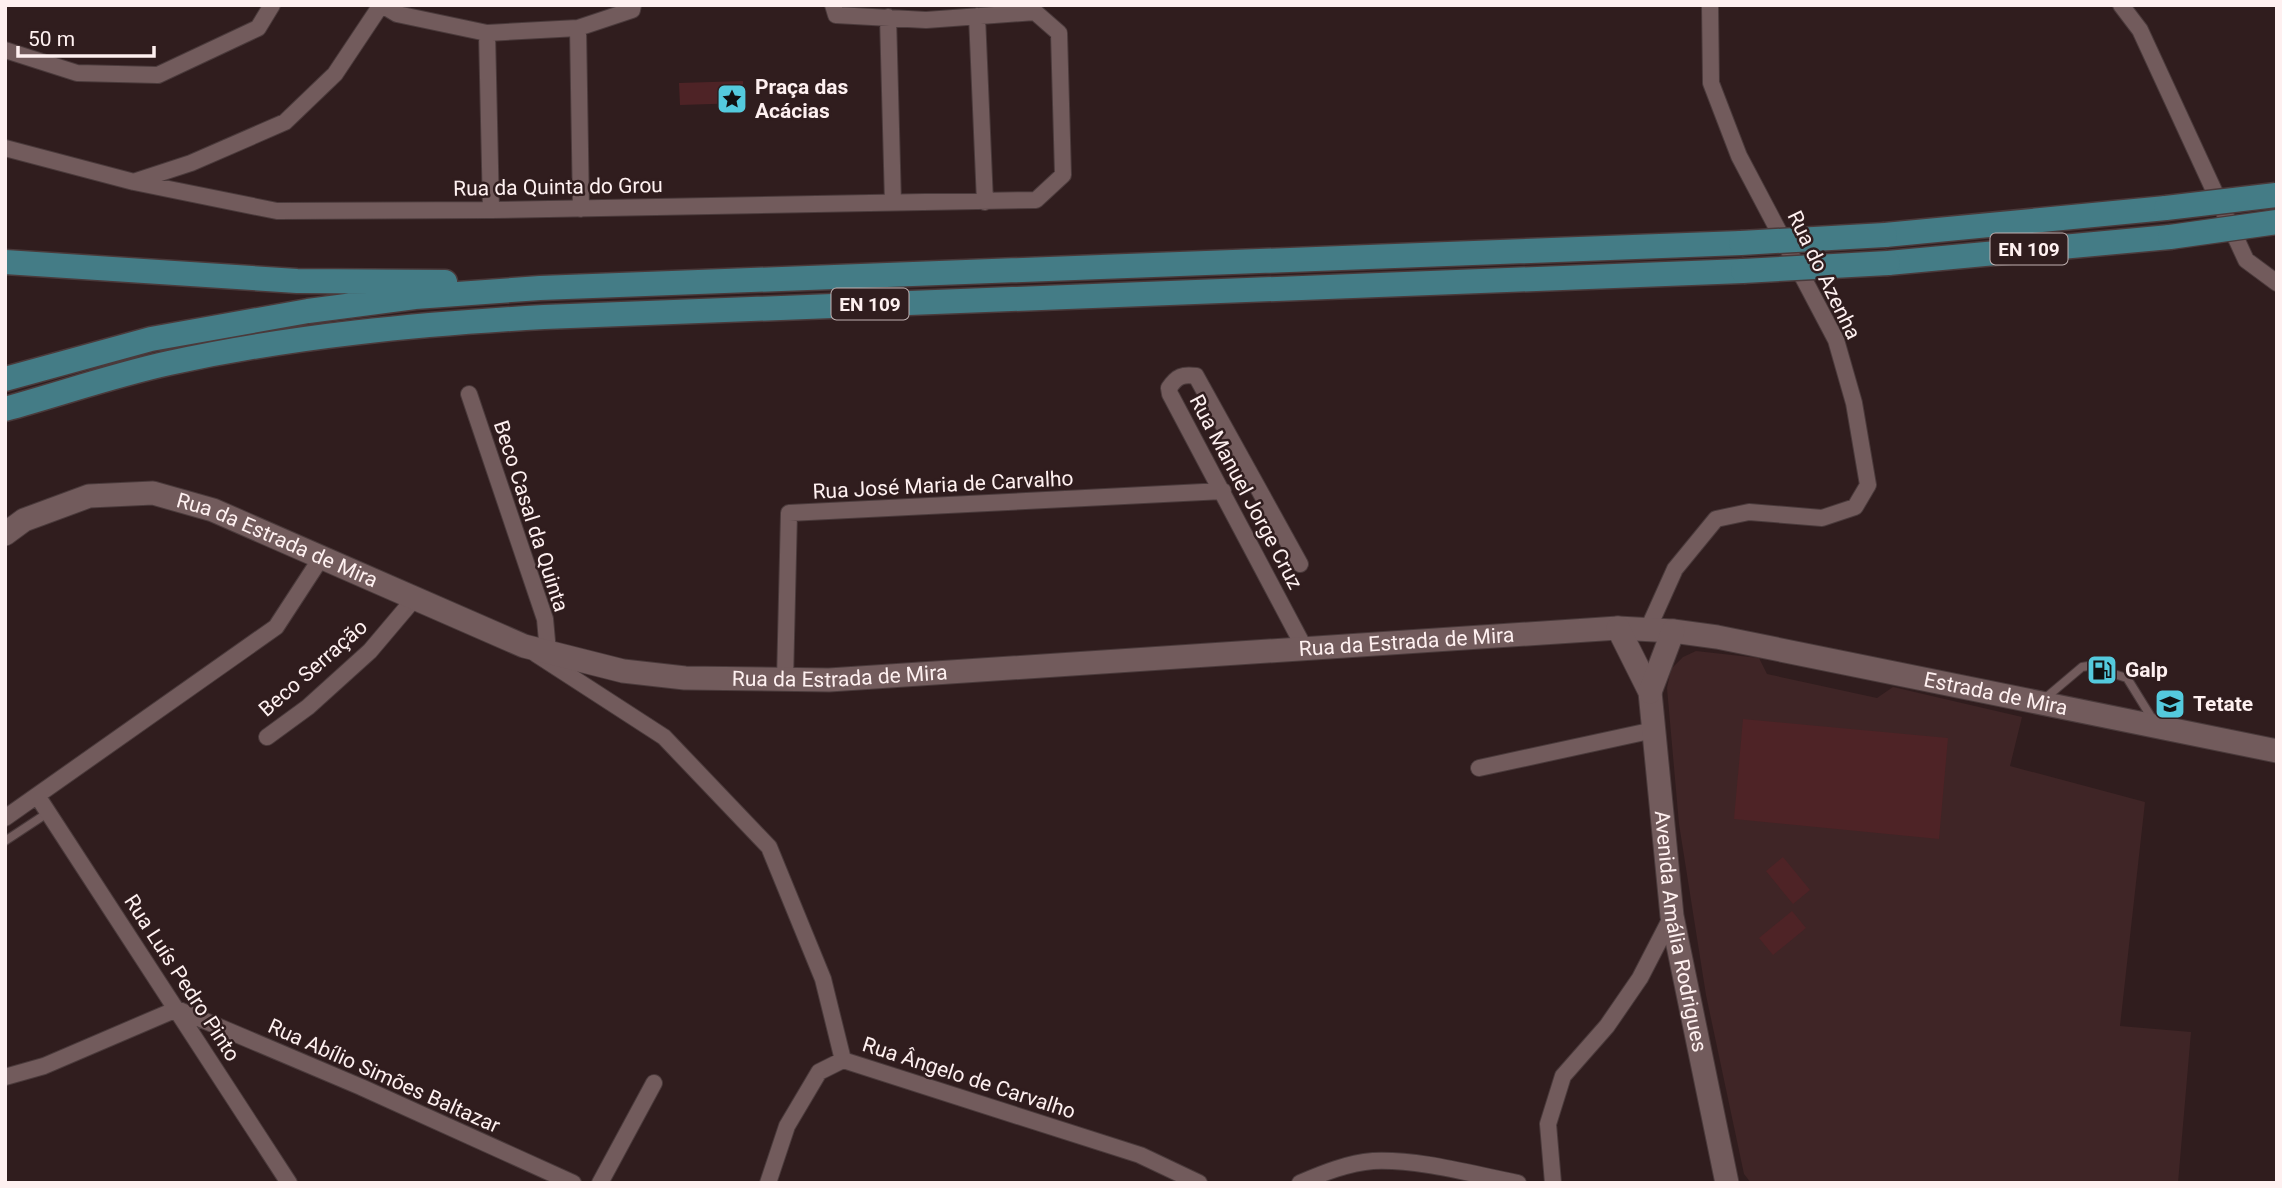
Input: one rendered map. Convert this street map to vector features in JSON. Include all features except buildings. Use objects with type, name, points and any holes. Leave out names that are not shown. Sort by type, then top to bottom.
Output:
[{"type":"main road","name":"EN 109","points":[[5,380],[151,339],[308,311],[415,298],[540,288],[1741,243],[1885,235],[2276,195]]},
{"type":"main road","name":"EN 109","points":[[5,409],[168,363],[314,337],[418,324],[1743,271],[1888,263],[2170,237],[2277,222]]},
{"type":"main road","points":[[5,262],[297,281],[427,281],[540,288]]},
{"type":"street","points":[[5,50],[77,73],[159,75],[258,28],[272,5]]},
{"type":"street","points":[[134,182],[191,163],[285,122],[335,74],[382,5],[397,14],[487,33],[578,28],[632,10],[633,5]]},
{"type":"street","name":"Rua da Quinta do Grou","points":[[5,148],[134,182],[277,211],[581,209],[1036,200],[1063,175],[1059,33],[1035,12],[977,16],[926,12],[888,17],[836,15],[833,5]]},
{"type":"street","name":"Rua do Azenha","points":[[1648,629],[1675,569],[1716,519],[1749,512],[1822,518],[1854,507],[1868,485],[1854,403],[1836,340],[1740,156],[1711,83],[1710,5]]},
{"type":"street","points":[[2121,5],[2140,30],[2246,260],[2277,283]]},
{"type":"street","points":[[977,16],[985,201]]},
{"type":"street","points":[[888,17],[893,203]]},
{"type":"street","points":[[578,28],[581,209]]},
{"type":"street","points":[[487,33],[491,210]]},
{"type":"street","name":"Rua Manuel Jorge Cruz","points":[[1300,564],[1196,376],[1184,374],[1174,380],[1169,388],[1170,394],[1305,649]]},
{"type":"street","name":"Beco Casal da Quinta","points":[[469,394],[545,619],[548,652]]},
{"type":"street","name":"Rua José Maria de Carvalho","points":[[785,680],[789,513],[1223,491]]},
{"type":"street","name":"Rua da Estrada de Mira","points":[[5,534],[24,520],[89,496],[152,493],[214,510],[524,646],[623,671],[685,678],[829,680],[1618,628],[1717,636]]},
{"type":"street","points":[[5,818],[276,627],[321,558]]},
{"type":"street","name":"Beco Serração","points":[[267,737],[308,707],[370,651],[414,598]]},
{"type":"street","name":"Avenida Amália Rodrigues","points":[[1618,628],[1650,692],[1672,916],[1729,1179]]},
{"type":"street","name":"Avenida Amália Rodrigues","points":[[1650,692],[1673,631]]},
{"type":"street","name":"Estrada de Mira","points":[[1717,636],[2277,751]]},
{"type":"street","name":"Rua Ângelo de Carvalho","points":[[524,646],[664,737],[769,848],[823,979],[843,1060],[1140,1155],[1199,1183]]},
{"type":"street","points":[[1479,768],[1654,730]]},
{"type":"street","name":"Rua Luís Pedro Pinto","points":[[38,797],[289,1183]]},
{"type":"street","points":[[1553,1183],[1548,1124],[1563,1076],[1608,1026],[1640,978],[1672,916]]},
{"type":"street","points":[[5,1077],[44,1066],[177,1009]]},
{"type":"street","name":"Rua Abílio Simões Baltazar","points":[[177,1009],[361,1087],[573,1183]]},
{"type":"street","points":[[768,1183],[787,1126],[819,1072],[843,1060]]},
{"type":"street","points":[[600,1183],[654,1083]]},
{"type":"street","points":[[1300,1183],[1328,1171],[1371,1161],[1413,1162],[1518,1183]]},
{"type":"lane","points":[[2041,702],[2082,667],[2088,666],[2127,678],[2157,726]]},
{"type":"lane","points":[[5,841],[48,812]]},
{"type":"shaded area","points":[[743,81],[743,103],[680,105],[679,83]]},
{"type":"shaded area","points":[[1696,651],[1759,658],[1767,674],[1877,698],[1893,687],[2022,717],[2010,766],[2145,802],[2120,1026],[2191,1032],[2178,1183],[1751,1183],[1744,1174],[1706,995],[1679,824],[1667,688],[1671,669],[1683,657]]},
{"type":"shaded area","points":[[1743,719],[1948,738],[1939,839],[1734,819]]},
{"type":"shaded area","points":[[1783,857],[1810,890],[1793,904],[1766,871]]},
{"type":"shaded area","points":[[1792,911],[1806,928],[1773,955],[1759,938]]},
{"type":"place","name":"Praça das Acácias","points":[[732,99]]},
{"type":"place","name":"Galp","points":[[2102,670]]},
{"type":"place","name":"Tetate","points":[[2170,704]]}]
